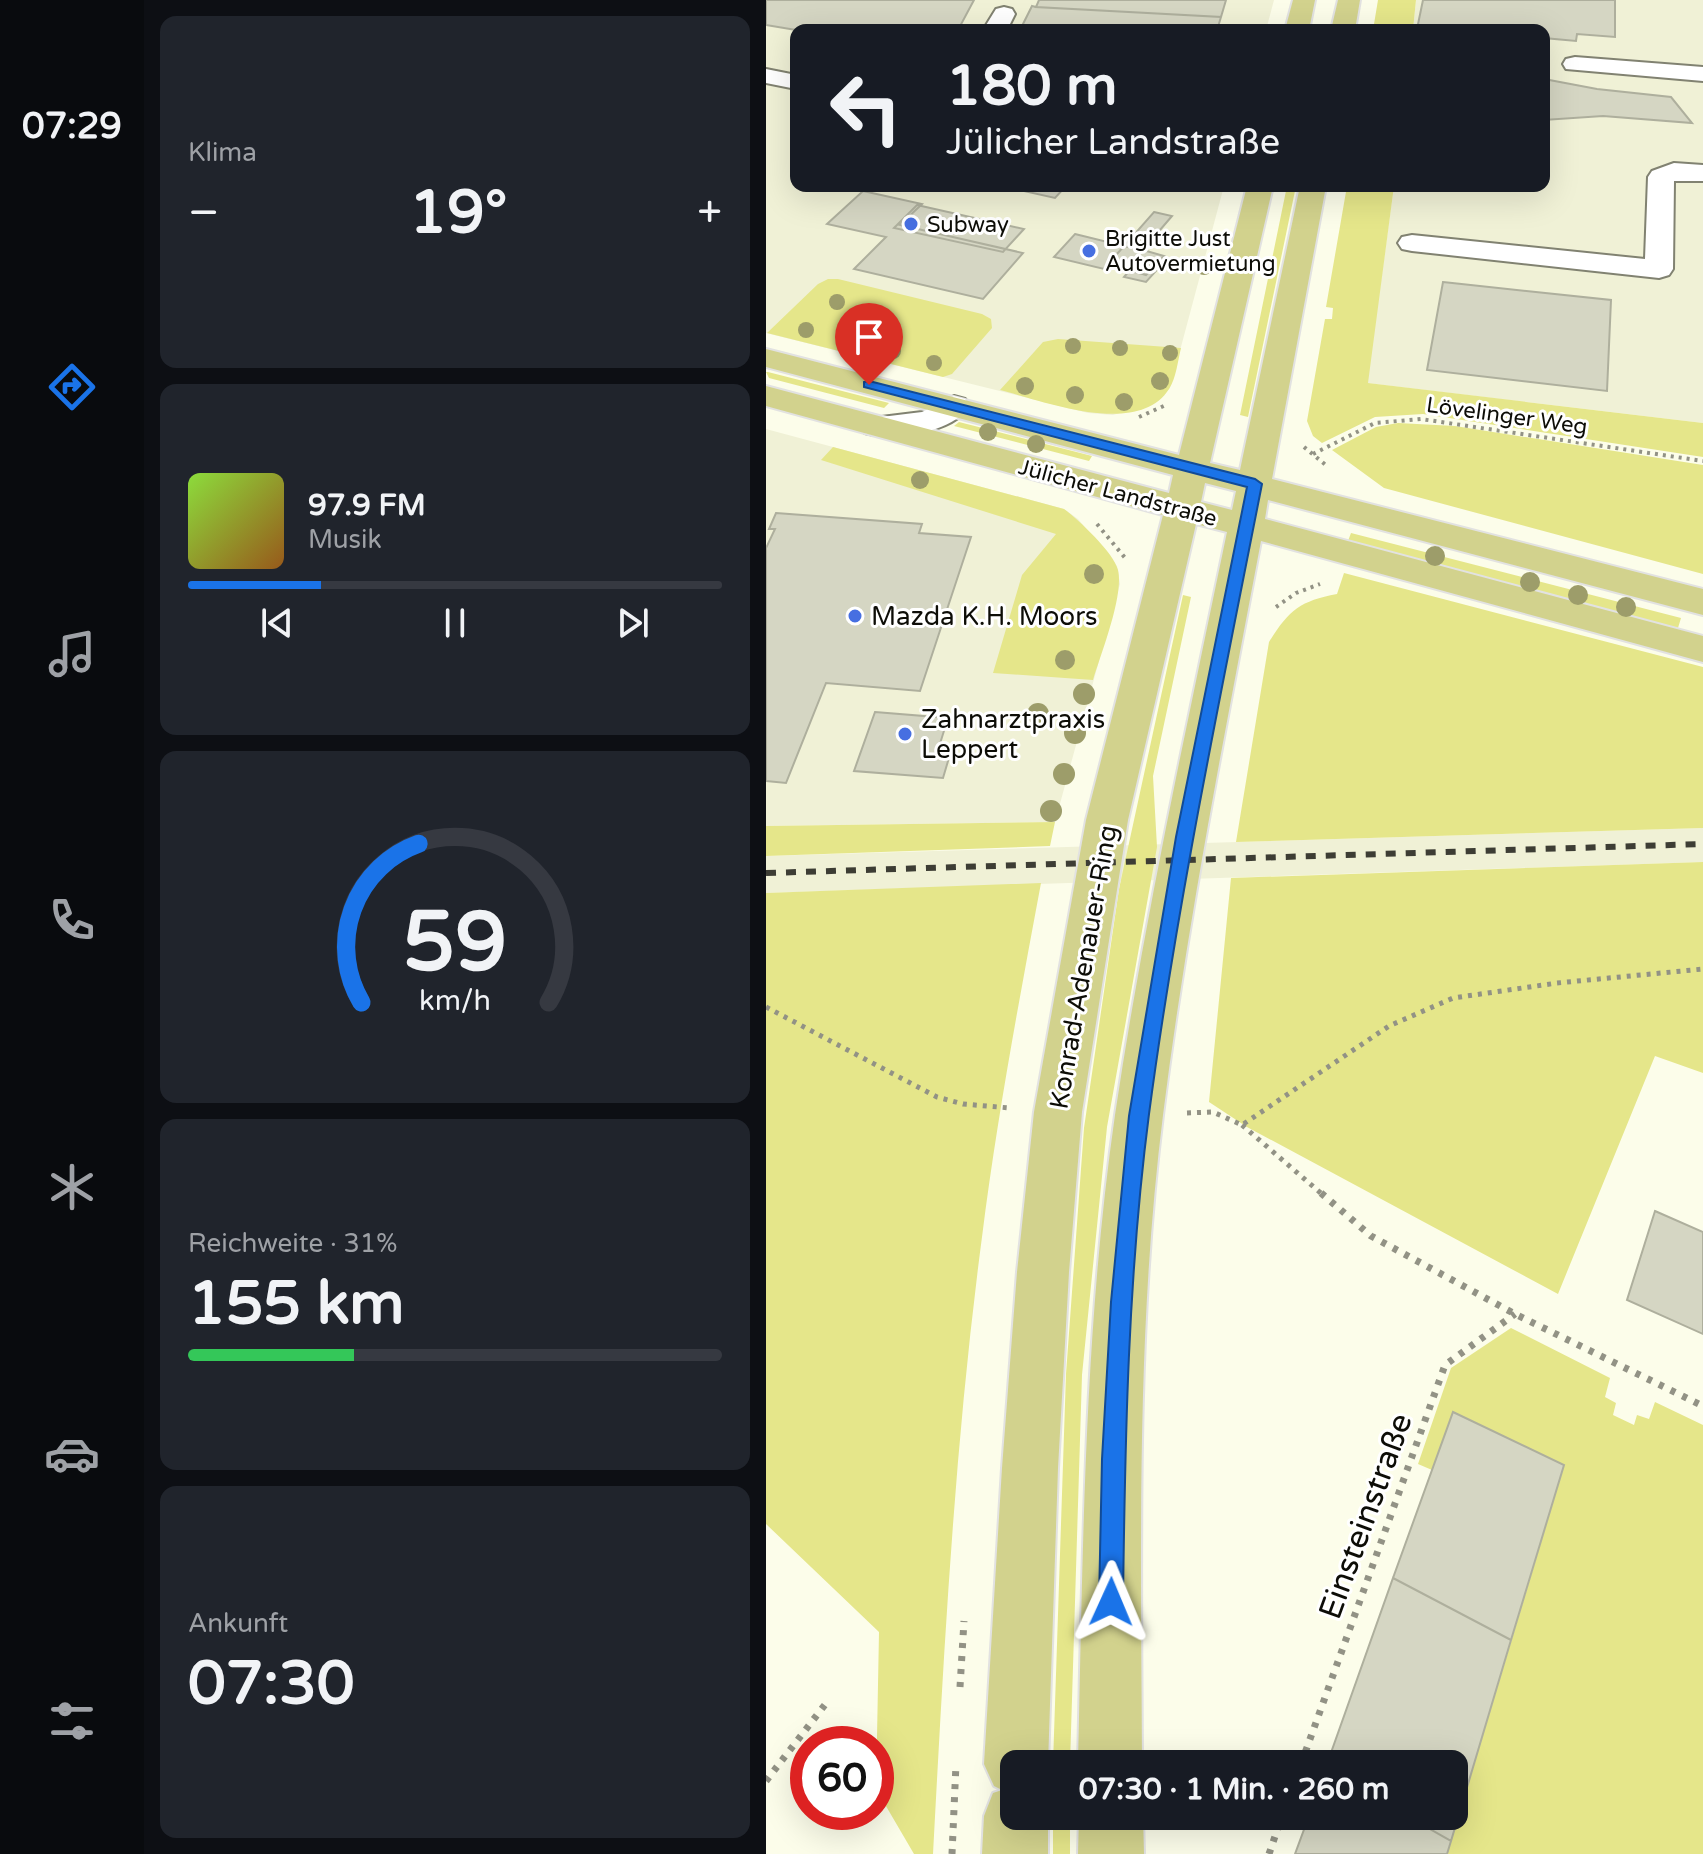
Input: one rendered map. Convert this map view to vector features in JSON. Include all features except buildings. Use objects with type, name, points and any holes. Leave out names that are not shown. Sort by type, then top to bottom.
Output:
[{"type":"main road","points":[[1298,24],[1304,0]]},
{"type":"main road","points":[[1344,24],[1349,0]]},
{"type":"main road","name":"Konrad-Adenauer-Ring","points":[[1017,1750],[1030,1468],[1043,1272],[1058,1112],[1107,820],[1259,192]]},
{"type":"main road","points":[[1110,1750],[1113,1459],[1124,1271],[1139,1116],[1185,837],[1312,192]]},
{"type":"main road","name":"Jülicher Landstraße","points":[[766,358],[954,406],[1188,489],[1246,527],[1703,649]]},
{"type":"main road","name":"Jülicher Landstraße","points":[[766,396],[876,426],[1188,489],[1255,484],[1703,602]]},
{"type":"main road","points":[[1015,1854],[1016,1830]]},
{"type":"main road","points":[[1111,1830],[1111,1854]]},
{"type":"street","points":[[1575,64],[1703,74]]},
{"type":"street","points":[[766,76],[790,81]]},
{"type":"street","points":[[1412,243],[1659,269],[1661,177],[1674,171],[1703,173]]},
{"type":"street","points":[[876,426],[930,421],[954,406]]},
{"type":"path","points":[[1130,420],[1167,404]]},
{"type":"path","name":"Lövelinger Weg","points":[[1313,454],[1375,423],[1421,419],[1703,461]]},
{"type":"path","points":[[1269,615],[1275,607],[1296,593],[1324,583]]},
{"type":"path","points":[[1242,1125],[1389,1026],[1453,998],[1557,983],[1703,969]]},
{"type":"path","points":[[766,1007],[937,1097],[963,1104],[1058,1112]]},
{"type":"path","points":[[1185,1097],[1183,1113],[1213,1112],[1242,1125],[1371,1236],[1515,1314],[1703,1406]]},
{"type":"path","name":"Einsteinstraße","points":[[1306,1750],[1445,1365],[1515,1314]]},
{"type":"path","points":[[766,1781],[827,1702]]},
{"type":"path","points":[[1269,1854],[1277,1830]]},
{"type":"shaded area","points":[[766,0],[1274,0],[1268,24],[790,24],[790,192],[1222,192],[1170,388],[1158,401],[1113,415],[1088,413],[766,333]]},
{"type":"shaded area","points":[[1378,0],[1416,0],[1414,24],[1374,24]]},
{"type":"shaded area","points":[[1416,0],[1703,0],[1703,423],[1367,383],[1393,192],[1550,192],[1550,24],[1414,24]]},
{"type":"shaded area","points":[[1286,192],[1295,192],[1248,417],[1240,415]]},
{"type":"shaded area","points":[[1346,192],[1393,192],[1368,383],[1703,423],[1703,457],[1423,414],[1375,417],[1322,443],[1313,436],[1307,421],[1325,319],[1332,319],[1333,308],[1326,307]]},
{"type":"shaded area","points":[[828,279],[982,314],[991,319],[992,328],[952,374],[943,377],[767,333],[818,284]]},
{"type":"shaded area","points":[[1058,339],[1181,348],[1169,389],[1155,404],[1136,411],[1113,414],[1089,412],[1000,390],[1043,342]]},
{"type":"shaded area","points":[[766,372],[889,403],[884,408],[769,378]]},
{"type":"shaded area","points":[[959,422],[1092,456],[1089,461],[954,426]]},
{"type":"shaded area","points":[[1398,423],[1455,426],[1703,465],[1703,574],[1384,488],[1332,450],[1376,427]]},
{"type":"shaded area","points":[[766,429],[1064,509],[1078,519],[1117,566],[1120,584],[1055,822],[766,826]]},
{"type":"shaded area","points":[[833,447],[1064,509],[1078,521],[1103,546],[1118,570],[1115,609],[1093,680],[993,673],[1022,575],[1056,534],[821,460]]},
{"type":"shaded area","points":[[1351,533],[1681,618],[1678,628],[1348,541]]},
{"type":"shaded area","points":[[1344,573],[1703,667],[1703,828],[1236,842],[1269,642],[1283,622],[1304,604],[1337,594]]},
{"type":"shaded area","points":[[1183,595],[1191,597],[1153,776],[1157,847],[1107,1127],[1082,1375],[1070,1750],[1053,1750],[1066,1374],[1084,1128],[1119,889]]},
{"type":"shaded area","points":[[1055,822],[1050,846],[766,856],[766,826]]},
{"type":"shaded area","points":[[1703,828],[1703,862],[766,893],[766,856]]},
{"type":"shaded area","points":[[1703,862],[1703,1073],[1655,1056],[1558,1294],[1247,1127],[1209,1102],[1231,878]]},
{"type":"shaded area","points":[[1041,883],[1001,1104],[964,1390],[933,1854],[914,1854],[894,1820],[894,1726],[877,1726],[879,1632],[766,1524],[766,893]]},
{"type":"shaded area","points":[[1511,1328],[1610,1378],[1605,1397],[1616,1403],[1613,1415],[1634,1425],[1637,1415],[1649,1419],[1655,1402],[1703,1425],[1703,1854],[1447,1854],[1454,1830],[1468,1830],[1468,1784],[1564,1466],[1454,1412],[1432,1470],[1418,1464],[1451,1368]]},
{"type":"shaded area","points":[[1053,1830],[1070,1830],[1070,1854],[1053,1854]]},
{"type":"railway","points":[[766,873],[1703,844]]},
{"type":"place","name":"Subway","points":[[911,224]]},
{"type":"place","name":"Brigitte Just Autovermietung","points":[[1089,251]]},
{"type":"place","name":"Mazda K.H. Moors","points":[[855,616]]},
{"type":"place","name":"Zahnarztpraxis Leppert","points":[[905,734]]},
{"type":"route","points":[[869,385],[1255,484],[1185,837],[1139,1116],[1122,1302],[1113,1459],[1111,1602]]}]
